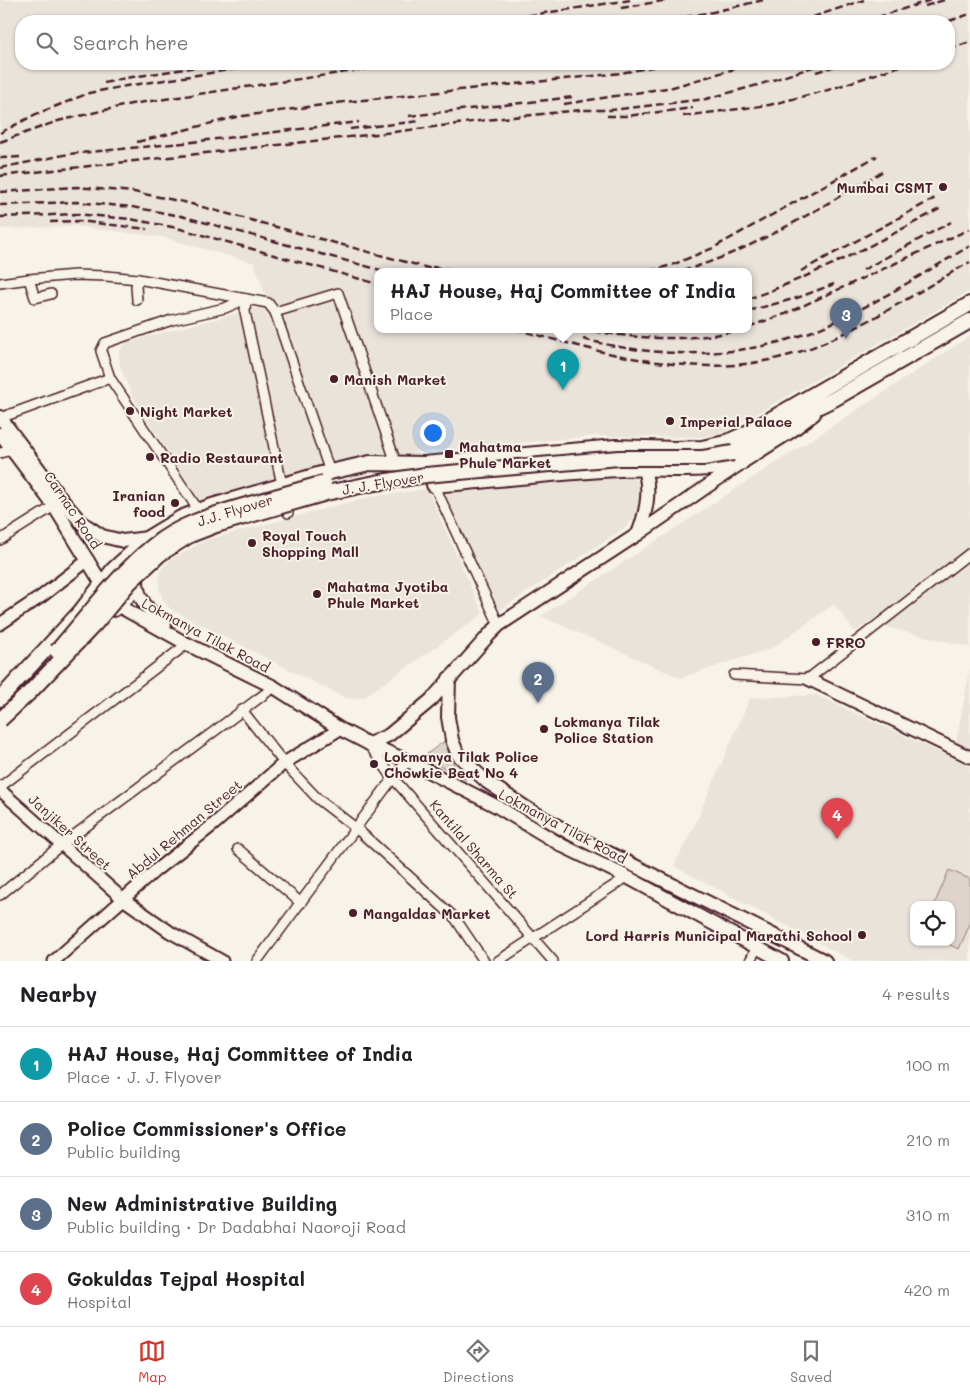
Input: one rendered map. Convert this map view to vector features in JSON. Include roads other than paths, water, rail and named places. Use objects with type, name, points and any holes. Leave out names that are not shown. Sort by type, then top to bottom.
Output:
[{"type":"main road","points":[[830,393],[970,304]]},
{"type":"main road","points":[[0,699],[74,619],[113,570],[148,538],[181,518],[330,472],[370,464],[424,464],[616,446],[676,449],[702,448],[725,444],[830,393],[970,321]]},
{"type":"main road","name":"J. J. Flyover","points":[[0,720],[30,692],[95,624],[128,583],[160,554],[190,535],[216,525],[326,493],[375,483],[426,476],[619,458],[737,458],[759,441],[807,412],[830,393]]},
{"type":"main road","name":"Carnac Road","points":[[0,418],[81,522],[102,536],[123,541],[148,538]]},
{"type":"main road","name":"Carnac Road","points":[[0,434],[6,451],[54,506],[117,605]]},
{"type":"main road","points":[[616,446],[636,455],[644,468],[647,497],[646,514],[638,534]]},
{"type":"main road","points":[[434,485],[610,470],[719,468],[737,458]]},
{"type":"main road","points":[[369,744],[389,735],[431,700],[489,634],[500,625],[638,534],[737,458]]},
{"type":"main road","name":"J.J. Flyover","points":[[0,711],[81,624],[121,576],[154,546],[185,526],[212,515],[324,483],[400,465]]},
{"type":"main road","points":[[148,538],[137,559],[136,588],[147,609],[187,644]]},
{"type":"main road","points":[[0,726],[39,689],[117,605],[136,588]]},
{"type":"main road","name":"Lokmanya Tilak Road","points":[[117,605],[187,644],[274,687],[340,729],[408,761],[526,823],[563,846],[627,877],[782,961]]},
{"type":"main road","name":"Lokmanya Tilak Road","points":[[449,678],[448,717],[452,740],[458,756],[487,782],[528,809],[575,836],[821,960]]},
{"type":"street","points":[[0,283],[75,275],[138,279],[268,303],[276,312],[330,472]]},
{"type":"street","points":[[29,279],[35,298],[51,294]]},
{"type":"street","points":[[137,300],[136,286],[138,279]]},
{"type":"street","points":[[276,312],[338,293],[400,465]]},
{"type":"street","points":[[199,511],[110,378],[101,350],[105,343],[172,320],[225,308],[246,298]]},
{"type":"street","points":[[246,298],[245,312],[288,514]]},
{"type":"street","points":[[0,418],[110,378]]},
{"type":"street","points":[[434,485],[500,625]]},
{"type":"street","points":[[0,540],[54,506]]},
{"type":"street","points":[[808,679],[970,553]]},
{"type":"street","points":[[0,624],[42,596],[88,560]]},
{"type":"street","points":[[0,789],[187,644]]},
{"type":"street","points":[[734,675],[808,679],[970,757]]},
{"type":"street","points":[[0,895],[61,845],[274,687]]},
{"type":"street","points":[[242,710],[284,764],[318,799],[356,829],[455,918],[484,961]]},
{"type":"street","name":"Abdul Rehman Street","points":[[61,959],[156,870],[214,825],[284,764],[340,729]]},
{"type":"street","name":"Kantilal Sharma St","points":[[369,744],[393,778],[553,961]]},
{"type":"street","points":[[257,961],[393,778],[408,761]]},
{"type":"street","name":"Janjiker Street","points":[[0,789],[123,900],[170,932],[222,961]]},
{"type":"street","points":[[238,849],[300,903]]},
{"type":"street","points":[[498,961],[627,877]]},
{"type":"street","points":[[750,961],[757,947]]},
{"type":"railway","points":[[531,15],[630,0]]},
{"type":"railway","points":[[621,8],[668,0]]},
{"type":"railway","points":[[696,15],[763,0]]},
{"type":"railway","points":[[819,15],[864,0]]},
{"type":"railway","points":[[885,15],[931,0]]},
{"type":"railway","points":[[925,6],[944,0]]},
{"type":"railway","points":[[955,19],[970,14]]},
{"type":"railway","points":[[955,47],[970,42]]},
{"type":"railway","points":[[104,83],[177,70]]},
{"type":"railway","points":[[0,133],[34,115],[89,93],[229,70]]},
{"type":"railway","points":[[0,142],[58,121],[131,104],[360,70]]},
{"type":"railway","points":[[137,142],[236,117],[344,102],[637,70]]},
{"type":"railway","points":[[564,104],[673,87],[731,70]]},
{"type":"railway","points":[[0,176],[503,118],[581,110],[611,110],[706,99],[804,70]]},
{"type":"railway","points":[[816,72],[822,70]]},
{"type":"railway","points":[[683,116],[769,105],[828,90],[888,70]]},
{"type":"railway","points":[[409,116],[573,97]]},
{"type":"railway","points":[[607,116],[626,116],[693,108]]},
{"type":"railway","points":[[350,129],[420,121]]},
{"type":"railway","points":[[0,168],[69,154],[183,143],[359,122]]},
{"type":"railway","points":[[660,268],[713,248],[877,156]]},
{"type":"railway","points":[[0,158],[22,157]]},
{"type":"railway","points":[[691,268],[761,240],[885,170]]},
{"type":"railway","points":[[0,192],[76,187],[134,192],[184,202],[428,268]]},
{"type":"railway","points":[[801,271],[937,197]]},
{"type":"railway","points":[[0,205],[76,202],[132,207],[181,216],[374,268]]},
{"type":"railway","points":[[752,298],[847,257],[943,207]]},
{"type":"railway","points":[[0,217],[77,214],[130,219],[177,228],[374,283]]},
{"type":"railway","points":[[50,222],[79,221],[147,229]]},
{"type":"railway","points":[[863,270],[951,222]]},
{"type":"railway","points":[[752,326],[785,314],[970,229]]},
{"type":"railway","points":[[583,339],[639,350],[668,353],[726,352],[754,348],[782,341],[831,324],[970,246]]},
{"type":"railway","points":[[530,333],[585,348],[656,362],[691,365],[727,365],[763,361],[799,352],[842,334],[886,311],[970,262]]},
{"type":"railway","points":[[432,267],[440,268]]},
{"type":"railway","points":[[752,310],[797,298],[834,284]]},
{"type":"railway","points":[[609,333],[662,338],[683,338],[723,333]]},
{"type":"place","name":"Mumbai CSMT","points":[[943,187]]},
{"type":"place","name":"New Administrative Building","points":[[846,339]]},
{"type":"place","name":"Manish Market","points":[[334,379]]},
{"type":"place","name":"HAJ House, Haj Committee of India","points":[[563,390]]},
{"type":"place","name":"Night Market","points":[[130,411]]},
{"type":"place","name":"Imperial Palace","points":[[670,421]]},
{"type":"place","name":"Mahatma Phule Market","points":[[449,454]]},
{"type":"place","name":"Radio Restaurant","points":[[150,457]]},
{"type":"place","name":"Iranian food","points":[[175,503]]},
{"type":"place","name":"Royal Touch Shopping Mall","points":[[252,543]]},
{"type":"place","name":"Mahatma Jyotiba Phule Market","points":[[317,594]]},
{"type":"place","name":"FRRO","points":[[816,642]]},
{"type":"place","name":"Police Commissioner's Office","points":[[538,703]]},
{"type":"place","name":"Lokmanya Tilak Police Station","points":[[544,729]]},
{"type":"place","name":"Lokmanya Tilak Police Chowkie Beat No 4","points":[[374,764]]},
{"type":"place","name":"Gokuldas Tejpal Hospital","points":[[837,839]]},
{"type":"place","name":"Mangaldas Market","points":[[353,913]]},
{"type":"place","name":"Lord Harris Municipal Marathi School","points":[[862,935]]}]
